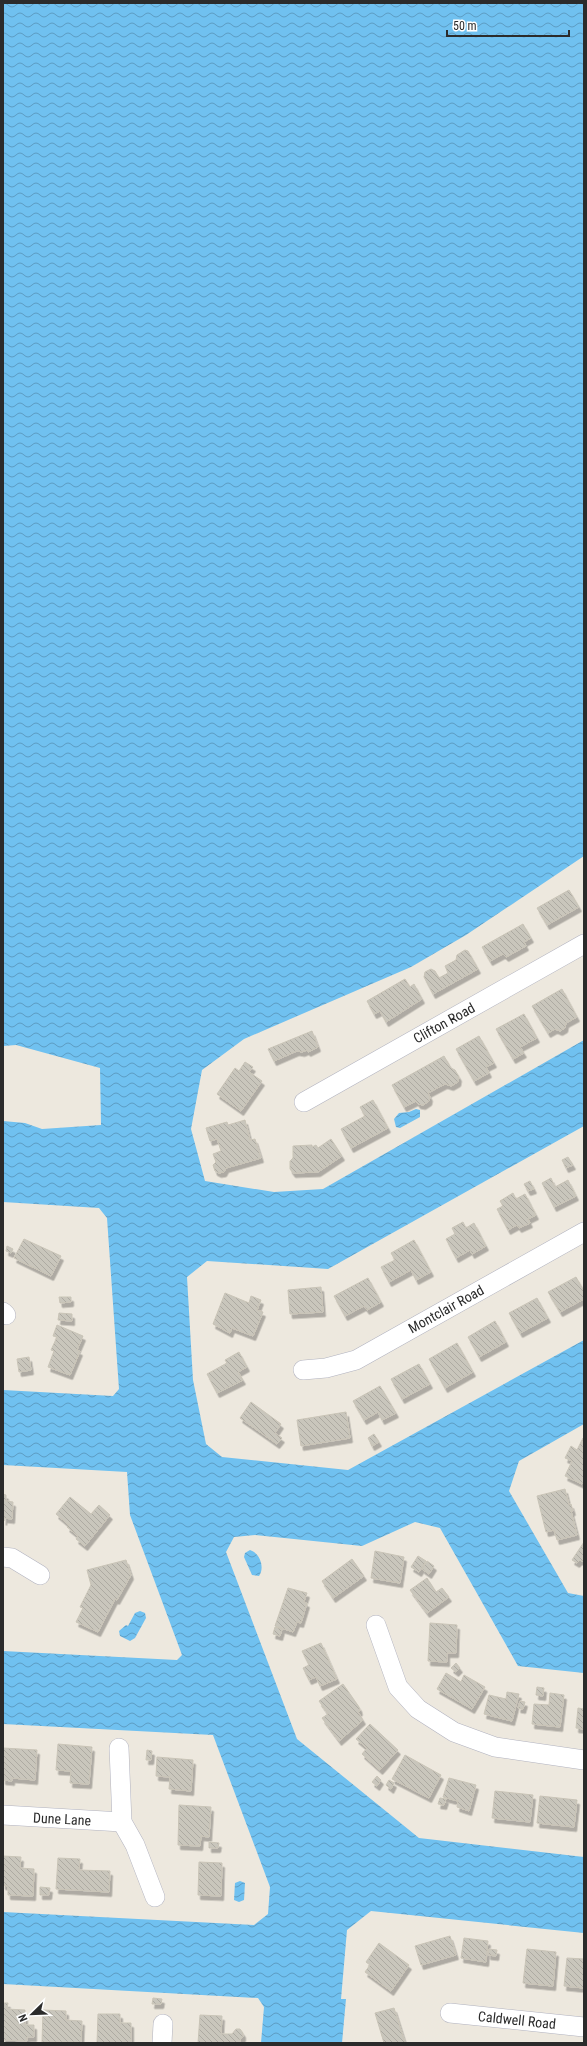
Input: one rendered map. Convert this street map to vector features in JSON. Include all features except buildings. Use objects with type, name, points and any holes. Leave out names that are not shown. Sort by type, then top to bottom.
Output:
[{"type":"street","name":"Clifton Road","points":[[304,1102],[584,944]]},
{"type":"street","name":"Montclair Road","points":[[303,1370],[326,1368],[356,1360],[584,1232]]},
{"type":"street","points":[[3,1557],[12,1558],[40,1575]]},
{"type":"street","points":[[376,1625],[398,1687],[418,1710],[454,1732],[495,1747],[584,1760]]},
{"type":"street","points":[[119,1748],[122,1822],[135,1845],[155,1897]]},
{"type":"street","name":"Dune Lane","points":[[3,1815],[122,1822]]},
{"type":"street","name":"Caldwell Road","points":[[450,2014],[584,2027]]},
{"type":"street","points":[[162,2043],[163,2024]]},
{"type":"water","points":[[3,3],[584,3],[584,856],[466,935],[411,967],[244,1039],[202,1070],[191,1129],[205,1181],[274,1192],[323,1189],[584,1040],[584,1126],[328,1269],[207,1261],[187,1277],[193,1380],[206,1444],[222,1457],[348,1470],[584,1340],[584,1424],[519,1461],[509,1491],[568,1593],[584,1596],[584,1673],[518,1666],[440,1528],[415,1522],[362,1546],[255,1535],[234,1537],[226,1552],[297,1739],[419,1838],[584,1857],[584,1933],[371,1911],[347,1930],[341,1999],[346,1999],[342,2043],[261,2043],[264,2007],[258,1998],[3,1984],[3,1912],[254,1925],[268,1914],[270,1887],[213,1735],[3,1724],[3,1651],[177,1660],[182,1655],[130,1515],[127,1472],[3,1465],[3,1390],[113,1396],[119,1389],[107,1218],[99,1208],[3,1202],[3,1121],[25,1123],[42,1129],[101,1125],[100,1068],[16,1045],[3,1046]]},
{"type":"water","points":[[416,1109],[420,1110],[420,1117],[400,1128],[396,1127],[394,1119],[399,1113],[409,1112]]},
{"type":"water","points":[[250,1550],[259,1557],[262,1569],[259,1576],[252,1575],[244,1557],[245,1553]]},
{"type":"water","points":[[140,1611],[145,1613],[146,1618],[135,1638],[130,1641],[120,1636],[119,1631],[126,1625],[128,1626],[135,1613]]},
{"type":"water","points":[[240,1881],[245,1883],[244,1900],[239,1902],[234,1900],[235,1883]]}]
